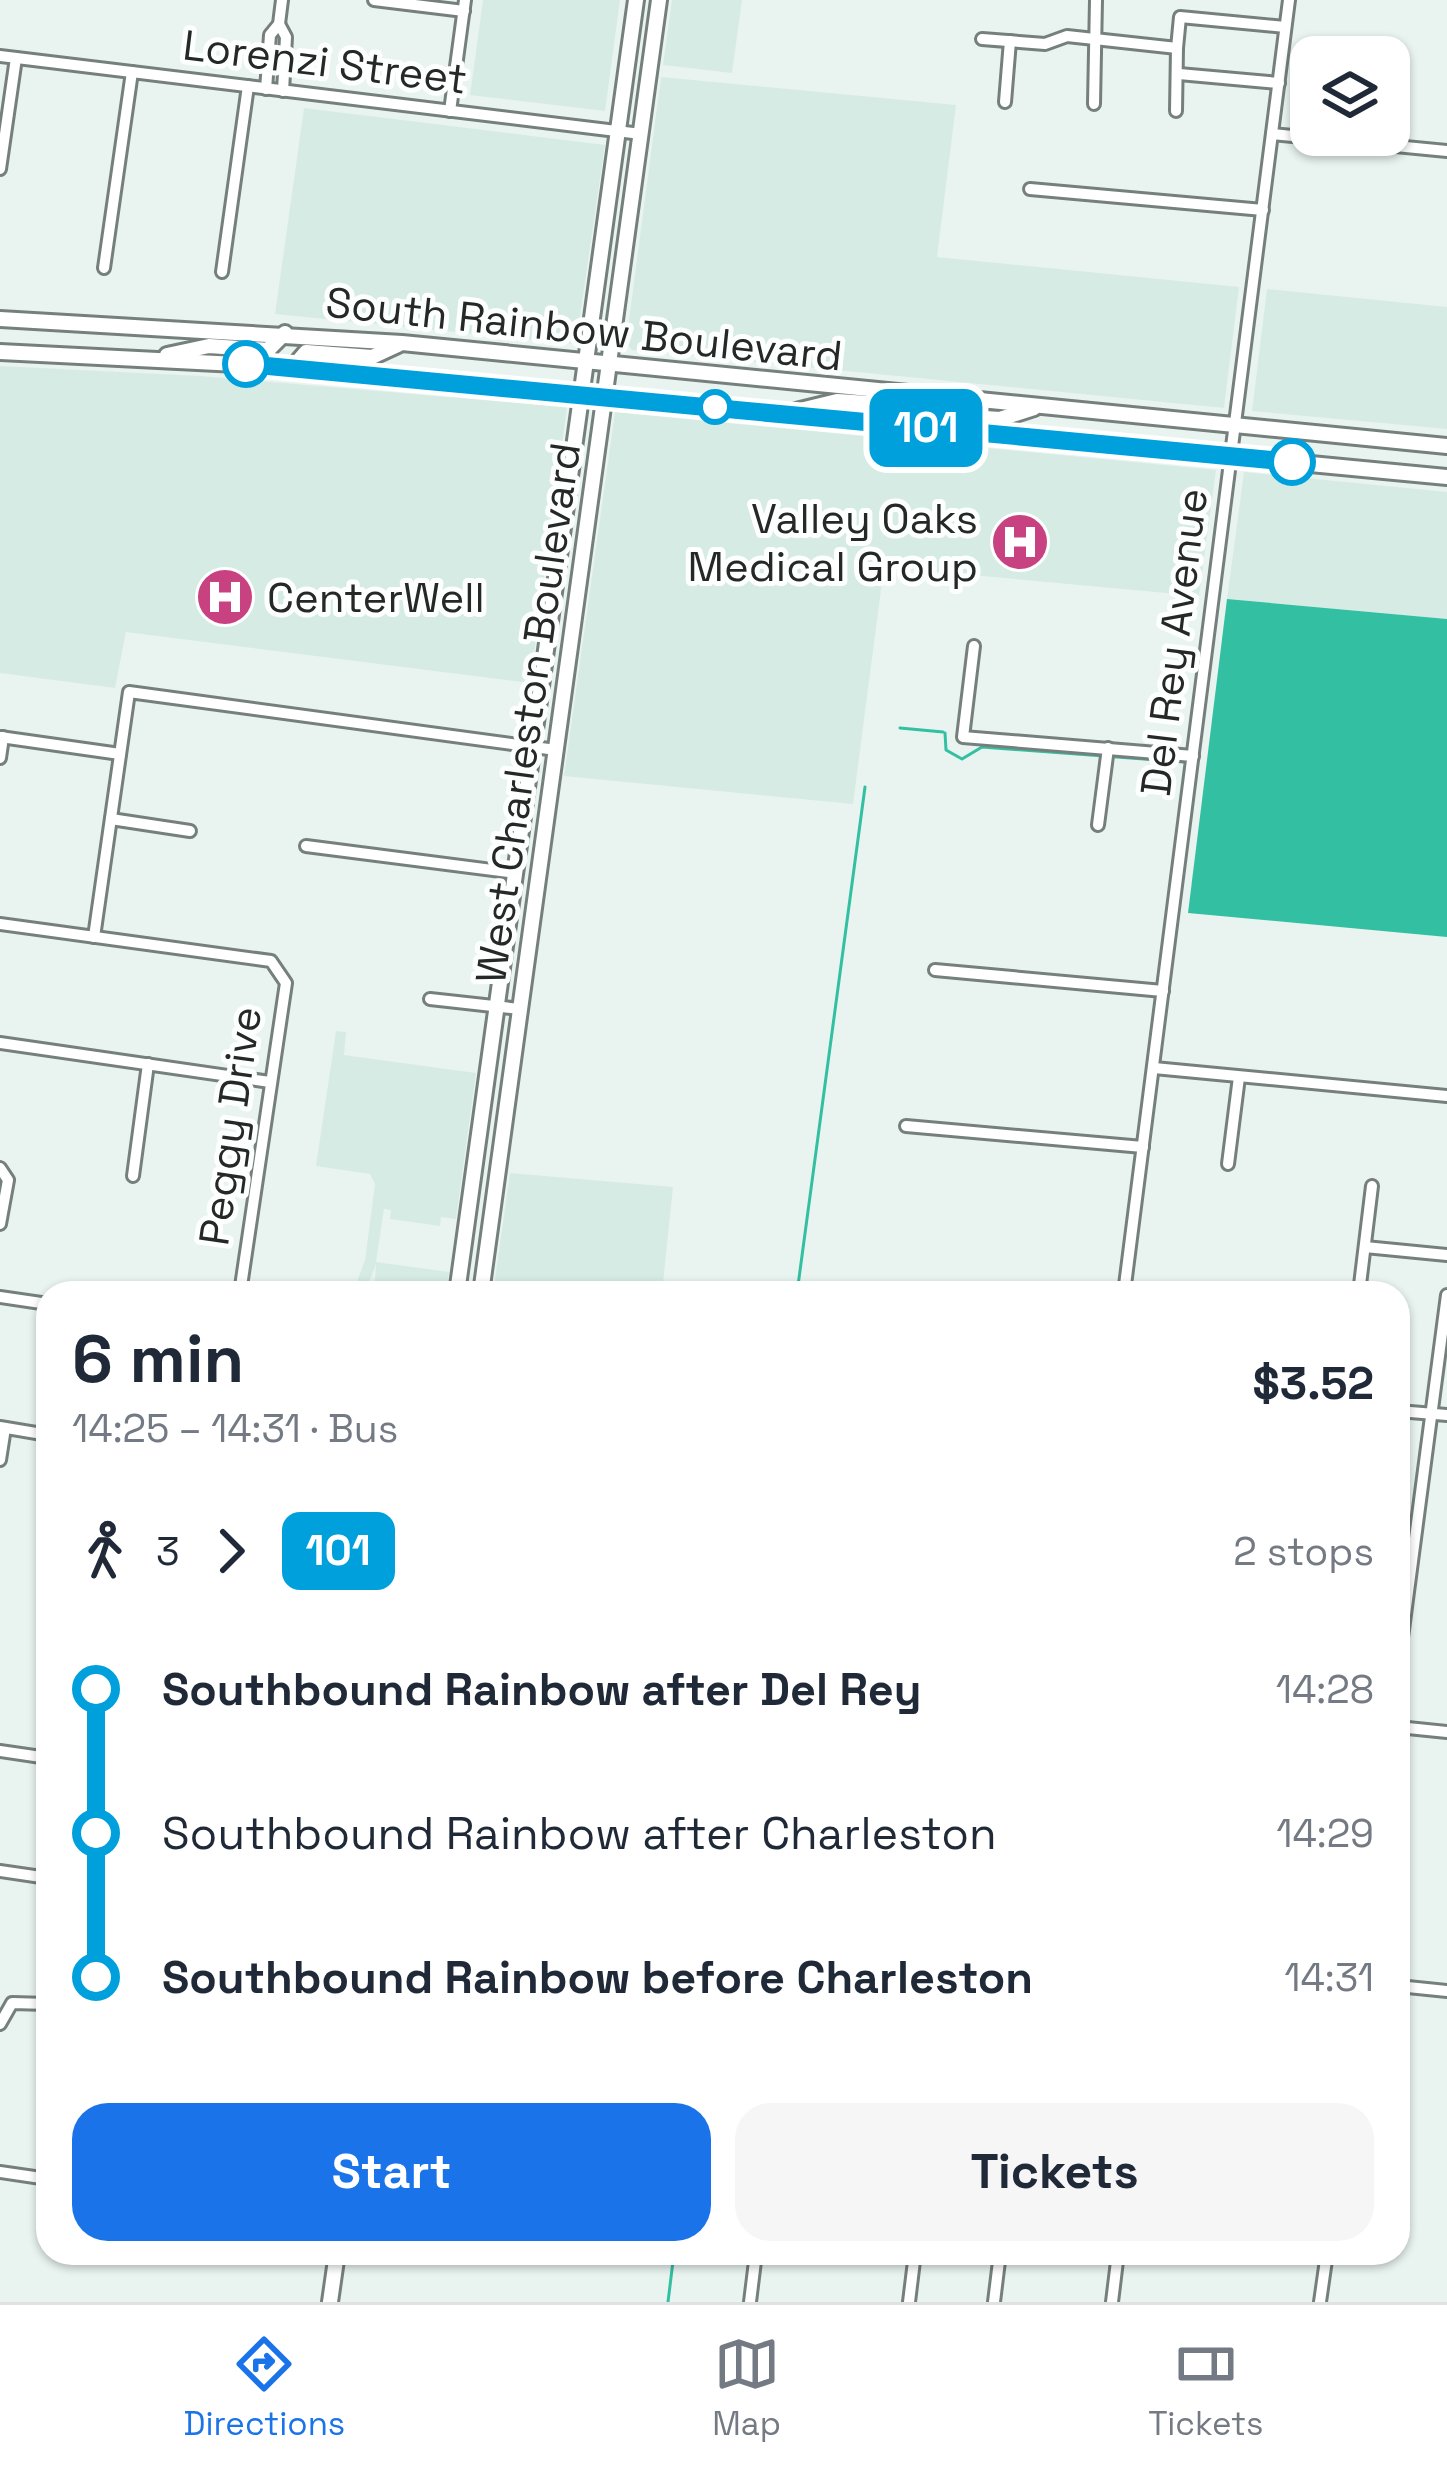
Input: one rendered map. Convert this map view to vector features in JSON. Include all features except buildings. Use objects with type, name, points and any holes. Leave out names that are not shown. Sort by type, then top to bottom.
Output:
[{"type":"main road","name":"West Charleston Boulevard","points":[[459,1281],[636,0]]},
{"type":"main road","name":"West Charleston Boulevard","points":[[483,1281],[659,0]]},
{"type":"main road","name":"South Rainbow Boulevard","points":[[0,319],[402,343],[1447,446]]},
{"type":"main road","points":[[150,358],[209,346],[268,350],[284,333]]},
{"type":"main road","points":[[293,367],[306,352],[372,357],[402,343]]},
{"type":"main road","name":"South Rainbow Boulevard","points":[[0,352],[293,367],[1447,477]]},
{"type":"main road","points":[[785,414],[838,401],[898,405],[906,393]]},
{"type":"main road","points":[[896,425],[908,413],[1000,419],[1039,406]]},
{"type":"main road","points":[[330,2302],[335,2265]]},
{"type":"street","points":[[266,88],[270,35],[279,23],[282,0]]},
{"type":"street","points":[[374,0],[464,6],[450,111]]},
{"type":"street","points":[[1094,104],[1099,39],[1093,31],[1096,0]]},
{"type":"street","points":[[1176,112],[1181,0]]},
{"type":"street","name":"Del Rey Avenue","points":[[1126,1281],[1289,0]]},
{"type":"street","points":[[1180,17],[1286,27]]},
{"type":"street","points":[[279,23],[286,37],[283,91]]},
{"type":"street","points":[[982,39],[1099,39],[1177,48]]},
{"type":"street","points":[[1005,102],[1010,40]]},
{"type":"street","name":"Lorenzi Street","points":[[0,56],[641,134]]},
{"type":"street","points":[[0,169],[16,58]]},
{"type":"street","points":[[104,268],[132,72]]},
{"type":"street","points":[[1179,74],[1279,83]]},
{"type":"street","points":[[222,272],[248,86]]},
{"type":"street","points":[[1272,134],[1447,152]]},
{"type":"street","points":[[1030,189],[1263,210]]},
{"type":"street","points":[[974,646],[963,737],[1192,756]]},
{"type":"street","points":[[0,924],[94,937],[129,692],[556,750]]},
{"type":"street","points":[[0,758],[2,737],[120,754]]},
{"type":"street","points":[[1098,825],[1108,748]]},
{"type":"street","points":[[111,819],[190,830]]},
{"type":"street","points":[[306,846],[516,873]]},
{"type":"street","name":"Peggy Drive","points":[[94,937],[271,962],[281,970],[286,982],[242,1281]]},
{"type":"street","points":[[935,970],[1163,992]]},
{"type":"street","points":[[430,999],[520,1009]]},
{"type":"street","points":[[0,1043],[269,1082]]},
{"type":"street","points":[[133,1177],[148,1064]]},
{"type":"street","points":[[1154,1068],[1447,1096]]},
{"type":"street","points":[[1228,1164],[1239,1077]]},
{"type":"street","points":[[907,1126],[1143,1148]]},
{"type":"street","points":[[0,1224],[8,1180],[1,1169]]},
{"type":"street","points":[[1361,1281],[1372,1186]]},
{"type":"street","points":[[1365,1247],[1447,1256]]},
{"type":"street","points":[[1410,1578],[1447,1295]]},
{"type":"street","points":[[0,1297],[36,1302]]},
{"type":"street","points":[[1410,1413],[1447,1415]]},
{"type":"street","points":[[0,1460],[2,1427],[36,1433]]},
{"type":"street","points":[[1410,1728],[1447,1732]]},
{"type":"street","points":[[0,1751],[36,1756]]},
{"type":"street","points":[[0,1871],[36,1876]]},
{"type":"street","points":[[1410,1987],[1447,1990]]},
{"type":"street","points":[[0,2024],[12,2003],[36,2004]]},
{"type":"street","points":[[0,2172],[36,2177]]},
{"type":"street","points":[[750,2302],[755,2265]]},
{"type":"street","points":[[909,2302],[914,2265]]},
{"type":"street","points":[[994,2302],[999,2265]]},
{"type":"street","points":[[1112,2302],[1117,2265]]},
{"type":"street","points":[[1320,2302],[1325,2265]]},
{"type":"shaded area","points":[[483,0],[620,0],[605,111],[470,95]]},
{"type":"shaded area","points":[[672,0],[742,0],[732,73],[663,65]]},
{"type":"shaded area","points":[[661,77],[956,105],[937,257],[1239,287],[1224,408],[632,350],[626,343]]},
{"type":"shaded area","points":[[304,108],[605,145],[576,344],[275,314]]},
{"type":"shaded area","points":[[1267,289],[1447,307],[1447,429],[1252,411]]},
{"type":"shaded area","points":[[0,366],[201,376],[567,407],[530,683],[126,632],[115,688],[0,673]]},
{"type":"shaded area","points":[[615,412],[1216,470],[1199,596],[884,567],[853,804],[564,776]]},
{"type":"shaded area","points":[[1244,472],[1447,492],[1447,619],[1227,599]]},
{"type":"shaded area","points":[[1227,599],[1447,619],[1447,937],[1188,913]]},
{"type":"shaded area","points":[[336,1031],[346,1032],[344,1055],[476,1073],[456,1219],[441,1217],[440,1226],[390,1219],[391,1210],[384,1209],[376,1262],[449,1272],[448,1281],[375,1281],[376,1264],[370,1281],[357,1281],[365,1260],[375,1184],[370,1174],[316,1166]]},
{"type":"shaded area","points":[[510,1173],[673,1187],[663,1281],[495,1281]]},
{"type":"waterway","points":[[900,728],[943,732]]},
{"type":"waterway","points":[[945,733],[946,750],[962,759],[982,747],[1184,762]]},
{"type":"waterway","points":[[799,1281],[865,787]]},
{"type":"waterway","points":[[668,2302],[673,2265]]},
{"type":"bus line","name":"101","points":[[246,364],[1292,462]]},
{"type":"place","name":"Valley Oaks Medical Group","points":[[1020,542]]},
{"type":"place","name":"CenterWell","points":[[225,597]]}]
